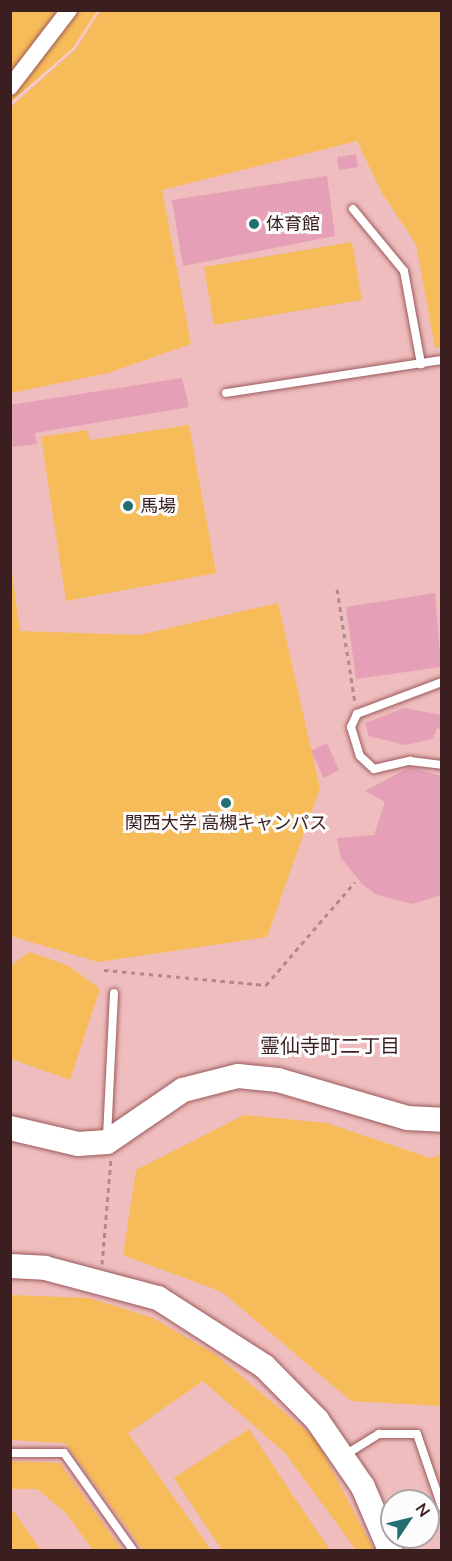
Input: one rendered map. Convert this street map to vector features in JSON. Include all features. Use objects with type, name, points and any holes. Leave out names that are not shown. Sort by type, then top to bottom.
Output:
[{"type":"street","points":[[10,87],[69,10]]},
{"type":"street","points":[[10,1128],[109,1149],[183,1090],[238,1076],[278,1080],[407,1118],[441,1120]]},
{"type":"street","points":[[10,1266],[101,1281],[158,1298],[210,1327],[264,1366],[316,1420],[363,1487],[390,1551]]},
{"type":"lane","points":[[353,209],[404,271],[421,364]]},
{"type":"lane","points":[[226,393],[441,360]]},
{"type":"lane","points":[[441,682],[357,714],[351,727],[367,766],[374,769],[410,761],[441,765]]},
{"type":"lane","points":[[109,1149],[114,993]]},
{"type":"lane","points":[[342,1457],[379,1434],[417,1434],[441,1507]]},
{"type":"lane","points":[[10,1453],[64,1453],[133,1551]]},
{"type":"path","points":[[337,589],[357,714]]},
{"type":"path","points":[[104,970],[266,985],[355,882]]},
{"type":"path","points":[[101,1281],[109,1149]]},
{"type":"shaded area","points":[[101,10],[441,11],[441,347],[435,348],[416,244],[382,193],[357,141],[162,190],[191,344],[108,373],[11,393],[11,107],[76,49]]},
{"type":"shaded area","points":[[11,11],[97,11],[73,48],[11,102]]},
{"type":"shaded area","name":"関西大学 高槻キャンパス","points":[[99,11],[441,11],[441,1550],[11,1550],[11,105],[74,49]]},
{"type":"shaded area","points":[[352,242],[362,300],[214,325],[204,267]]},
{"type":"shaded area","name":"馬場","points":[[189,425],[216,573],[66,601],[41,437],[87,430],[90,440]]},
{"type":"shaded area","points":[[10,558],[20,631],[139,635],[278,603],[320,788],[267,937],[98,962],[11,936]]},
{"type":"shaded area","points":[[30,952],[67,965],[100,989],[70,1080],[11,1059],[11,965]]},
{"type":"shaded area","points":[[244,1115],[327,1123],[430,1158],[441,1155],[441,1406],[351,1401],[222,1292],[123,1255],[136,1170]]},
{"type":"shaded area","points":[[11,1295],[89,1298],[153,1318],[215,1354],[315,1438],[374,1550],[356,1550],[285,1453],[203,1381],[128,1433],[211,1550],[143,1550],[65,1443],[11,1440]]},
{"type":"shaded area","points":[[249,1429],[330,1550],[222,1550],[174,1478]]},
{"type":"shaded area","points":[[10,1461],[60,1463],[122,1550],[93,1550],[65,1512],[37,1489],[11,1489]]},
{"type":"shaded area","points":[[11,1511],[14,1512],[41,1550],[11,1550]]},
{"type":"building","points":[[356,154],[358,167],[339,170],[337,157]]},
{"type":"building","name":"体育館","points":[[327,176],[335,236],[183,266],[172,200]]},
{"type":"building","points":[[182,378],[189,407],[35,433],[37,444],[13,447],[10,405]]},
{"type":"building","points":[[435,593],[441,667],[356,679],[346,607]]},
{"type":"building","points":[[405,708],[441,715],[441,730],[437,728],[433,739],[405,745],[369,736],[365,723]]},
{"type":"building","points":[[327,743],[339,770],[324,778],[311,751]]},
{"type":"building","points":[[410,767],[441,776],[441,895],[413,904],[377,895],[362,884],[341,858],[337,838],[374,835],[385,802],[365,791]]},
{"type":"place","name":"体育館","points":[[254,224]]},
{"type":"place","name":"馬場","points":[[128,506]]},
{"type":"place","name":"関西大学 高槻キャンパス","points":[[226,803]]},
{"type":"district","name":"霊仙寺町二丁目","points":[[330,1045]]}]
